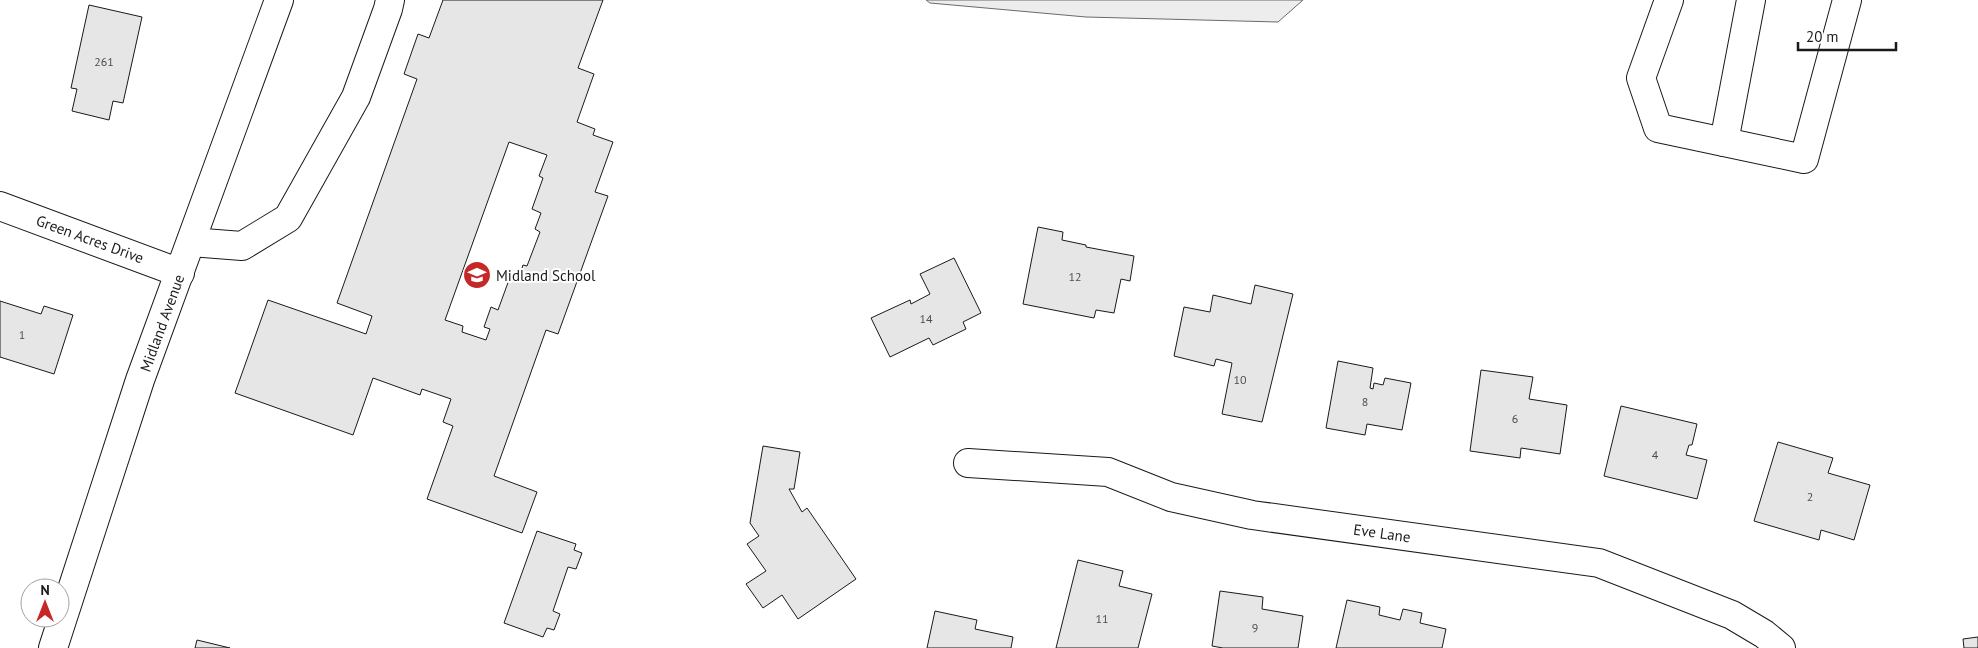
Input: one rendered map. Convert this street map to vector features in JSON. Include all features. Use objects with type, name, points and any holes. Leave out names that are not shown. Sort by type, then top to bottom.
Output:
[{"type":"street","name":"Midland Avenue","points":[[53,648],[140,380],[279,0]]},
{"type":"street","points":[[191,242],[242,246],[288,218],[356,97],[390,0]]},
{"type":"street","points":[[1669,0],[1642,78],[1658,128],[1804,159],[1848,0]]},
{"type":"street","points":[[1724,142],[1751,0]]},
{"type":"street","name":"Green Acres Drive","points":[[0,206],[180,273]]},
{"type":"street","name":"Eve Lane","points":[[968,463],[1108,472],[1171,497],[1252,515],[1599,563],[1732,615],[1764,634],[1781,648]]},
{"type":"shaded area","points":[[926,0],[1303,0],[1278,22],[1086,17],[930,3]]},
{"type":"building","name":"Midland School","points":[[443,0],[603,0],[578,68],[594,74],[577,122],[595,129],[593,135],[613,142],[595,192],[608,196],[558,334],[546,330],[494,476],[537,492],[522,533],[427,499],[453,426],[443,422],[451,399],[422,389],[420,395],[373,378],[353,435],[235,393],[268,300],[366,334],[372,316],[337,303],[417,79],[404,74],[418,34],[429,38]],"holes":[[[509,142],[547,155],[539,176],[543,178],[532,209],[541,213],[535,229],[540,232],[527,266],[523,265],[518,280],[510,277],[498,310],[491,307],[484,327],[490,329],[486,340],[462,332],[463,326],[445,320]]]},
{"type":"building","points":[[89,5],[142,17],[123,103],[113,101],[109,120],[72,111],[77,89],[71,88]]},
{"type":"building","points":[[1038,227],[1063,232],[1062,240],[1086,245],[1086,247],[1134,256],[1130,281],[1121,279],[1114,313],[1096,310],[1094,318],[1023,304]]},
{"type":"building","points":[[954,258],[981,313],[963,322],[966,329],[933,345],[929,338],[890,357],[871,318],[910,300],[911,304],[930,294],[920,274]]},
{"type":"building","points":[[1255,285],[1293,294],[1262,422],[1222,414],[1232,363],[1216,359],[1214,366],[1174,356],[1184,307],[1210,312],[1213,295],[1251,304]]},
{"type":"building","points":[[0,301],[41,314],[44,306],[73,315],[54,374],[0,357]]},
{"type":"building","points":[[1338,361],[1373,368],[1370,388],[1373,389],[1374,383],[1383,385],[1385,378],[1411,383],[1402,430],[1367,424],[1365,435],[1326,428]]},
{"type":"building","points":[[1481,370],[1533,377],[1529,399],[1567,405],[1560,454],[1521,448],[1520,458],[1470,451]]},
{"type":"building","points":[[1621,406],[1697,424],[1692,445],[1689,445],[1686,455],[1707,460],[1697,499],[1604,476]]},
{"type":"building","points":[[1778,442],[1833,458],[1828,473],[1870,485],[1854,540],[1821,530],[1819,540],[1754,521]]},
{"type":"building","points":[[763,446],[800,452],[794,489],[789,489],[802,512],[807,508],[856,579],[798,619],[782,595],[763,608],[746,584],[766,571],[747,544],[759,536],[750,523]]},
{"type":"building","points":[[537,531],[576,544],[574,550],[582,553],[576,569],[568,567],[553,611],[560,614],[554,630],[547,628],[543,637],[504,623]]},
{"type":"building","points":[[1078,560],[1123,571],[1119,586],[1152,594],[1138,648],[1056,648]]},
{"type":"building","points":[[1220,591],[1263,597],[1262,609],[1303,616],[1298,648],[1223,648],[1212,646]]},
{"type":"building","points":[[1347,600],[1380,607],[1379,615],[1400,620],[1403,609],[1422,613],[1420,623],[1446,629],[1442,648],[1336,648]]},
{"type":"building","points":[[935,611],[977,620],[975,629],[1013,637],[1011,648],[927,648]]},
{"type":"building","points":[[1978,637],[1978,648],[1964,648],[1963,639]]},
{"type":"building","points":[[197,640],[230,648],[195,648]]},
{"type":"place","name":"Midland School","points":[[477,275]]}]
